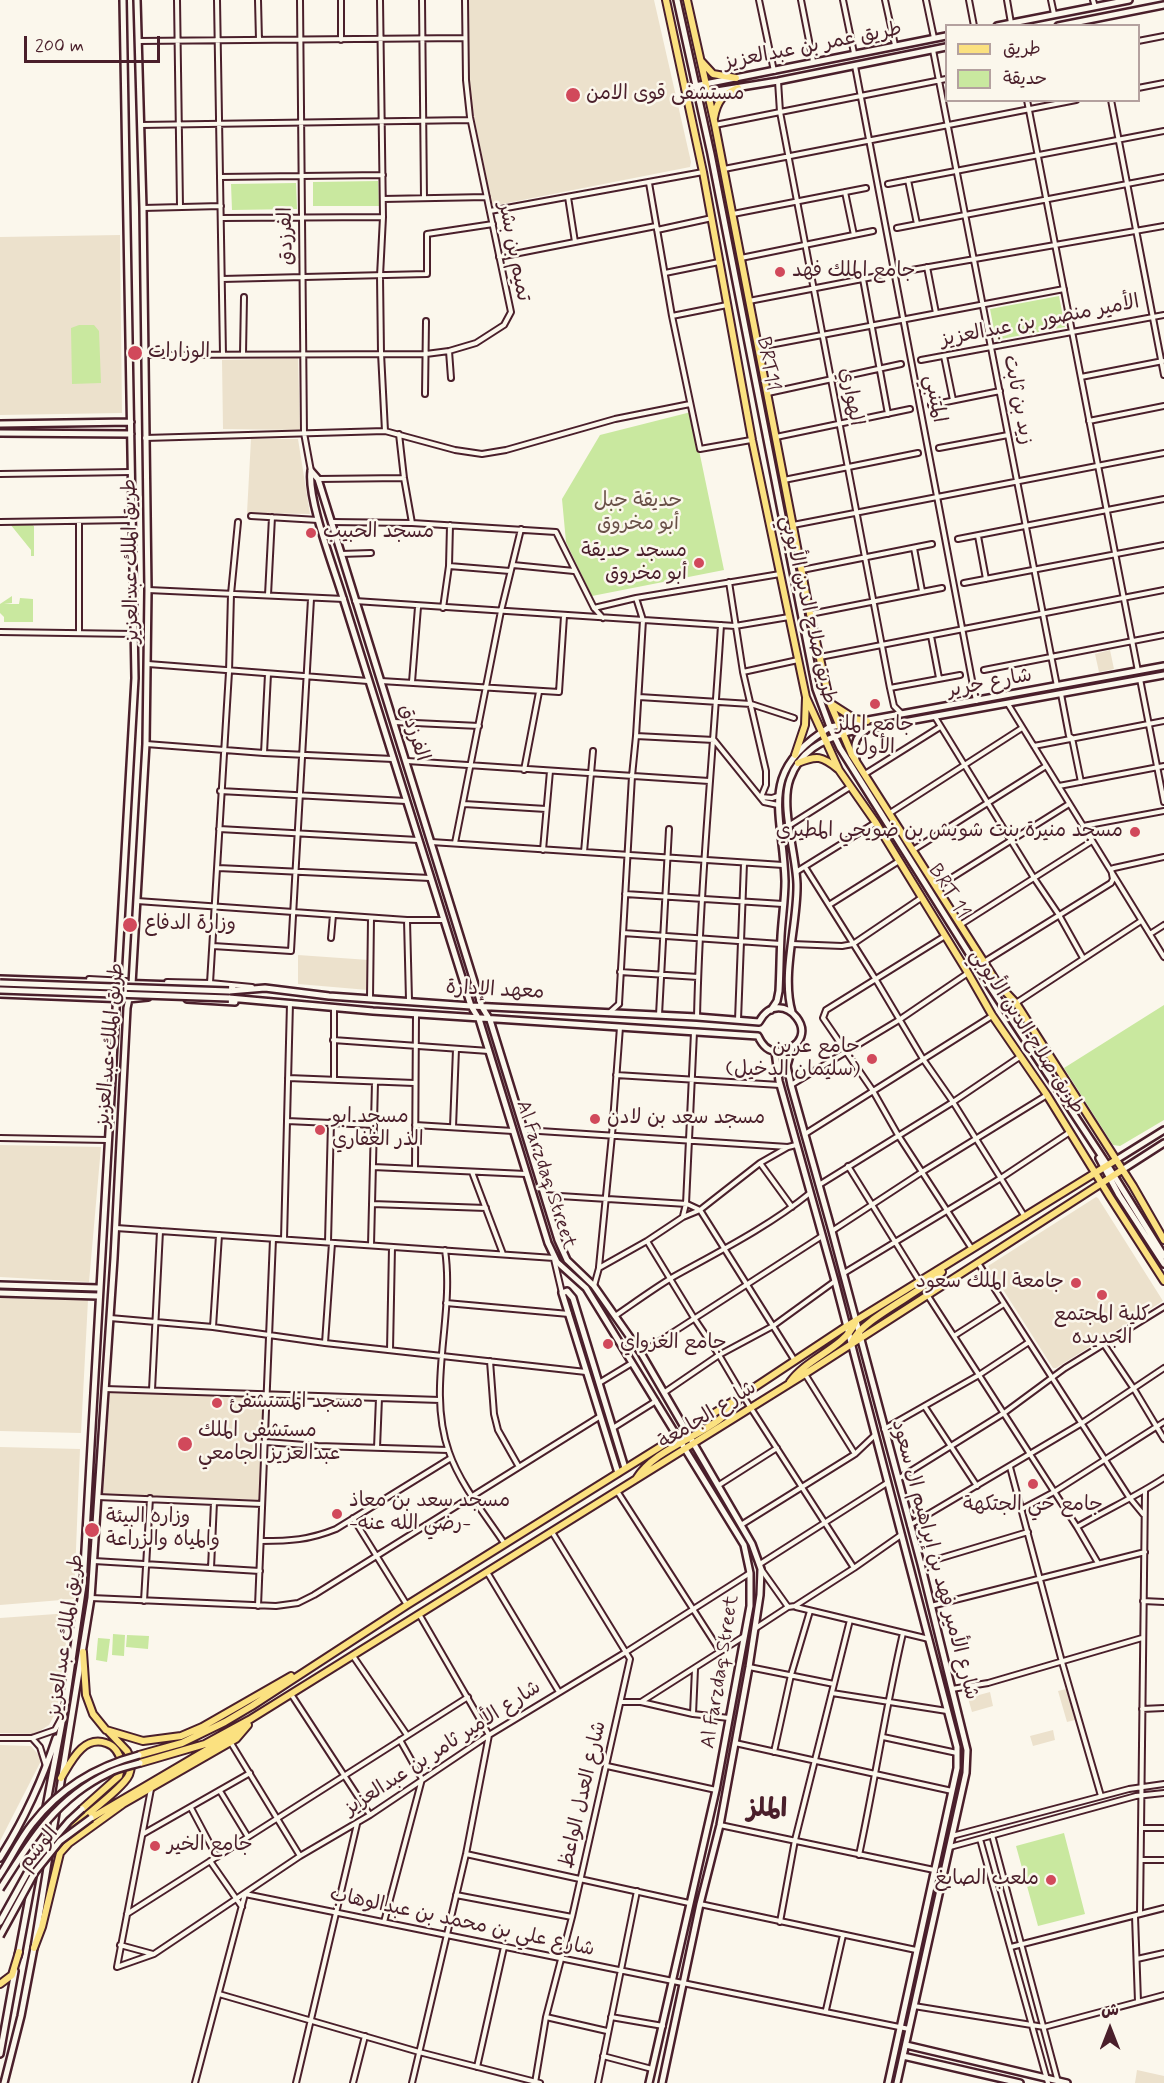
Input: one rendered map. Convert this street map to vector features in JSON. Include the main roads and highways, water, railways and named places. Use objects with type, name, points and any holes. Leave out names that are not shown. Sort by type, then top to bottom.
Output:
[{"type":"main road","name":"طريق الملك عبدالعزيز","points":[[0,2054],[64,1714],[82,1585],[92,1443],[98,1288],[135,678],[123,0]]},
{"type":"main road","name":"طريق الملك عبدالعزيز","points":[[4,2083],[21,2016],[34,1948],[91,1598],[128,999],[132,983],[146,744],[148,664],[143,208],[137,0]]},
{"type":"main road","name":"طريق صلاح الدين الأيوبي","points":[[666,0],[703,172],[752,440],[806,697],[839,770],[876,823],[992,1016],[1047,1095],[1164,1281]]},
{"type":"main road","name":"BRT11","points":[[677,0],[698,94],[816,689],[832,732],[854,771]]},
{"type":"main road","name":"طريق صلاح الدين الأيوبي","points":[[687,0],[759,347],[810,614],[830,703],[838,726],[856,762],[998,984],[1016,1003],[1164,1240]]},
{"type":"main road","points":[[1006,24],[1094,3],[1129,0]]},
{"type":"main road","points":[[1067,24],[1164,5]]},
{"type":"main road","name":"طريق عمر بن عبدالعزيز","points":[[685,88],[945,36]]},
{"type":"main road","name":"طريق عمر بن عبدالعزيز","points":[[686,96],[778,81],[945,47]]},
{"type":"main road","points":[[699,57],[713,74],[736,78]]},
{"type":"main road","points":[[714,123],[721,98],[738,88]]},
{"type":"main road","points":[[105,422],[105,434]]},
{"type":"main road","points":[[0,424],[130,422]]},
{"type":"main road","points":[[0,433],[130,434]]},
{"type":"main road","name":"الفرزدق","points":[[471,1006],[319,520],[310,481],[311,471],[318,479],[482,1006]]},
{"type":"main road","name":"شارع جرير","points":[[832,732],[838,726],[1164,666]]},
{"type":"main road","name":"شارع جرير","points":[[795,755],[807,742],[822,732],[842,734],[1164,675]]},
{"type":"main road","points":[[771,1010],[777,1001],[785,885],[778,796],[785,770],[795,755],[805,724],[806,697]]},
{"type":"main road","points":[[830,703],[855,719],[867,721]]},
{"type":"main road","points":[[856,762],[855,742],[858,736],[868,729]]},
{"type":"main road","points":[[771,1010],[784,1009],[792,1012],[789,987],[796,872],[786,793],[790,778],[798,763],[812,747],[825,740],[832,732]]},
{"type":"main road","points":[[798,763],[810,758],[820,758],[839,770]]},
{"type":"main road","name":"BRT 11","points":[[854,771],[1106,1167],[1164,1264]]},
{"type":"main road","points":[[0,981],[118,982],[265,988]]},
{"type":"main road","name":"معهد الإدارة","points":[[0,981],[229,991],[265,988],[370,999],[471,1006],[759,1022],[765,1013],[771,1010]]},
{"type":"main road","points":[[90,998],[96,991],[95,982]]},
{"type":"main road","points":[[150,984],[151,997]]},
{"type":"main road","points":[[0,992],[90,998],[151,997],[276,1005],[289,1003]]},
{"type":"main road","name":"معهد الإدارة","points":[[0,992],[229,998],[490,1020],[758,1036],[764,1046],[775,1052]]},
{"type":"main road","name":"Al Farzdaq Street","points":[[471,1006],[479,1019],[526,1174],[557,1262],[585,1287],[656,1400],[744,1545],[750,1573],[750,1606],[716,1790],[649,2083]]},
{"type":"main road","name":"Al Farzdaq Street","points":[[482,1006],[490,1020],[558,1240],[567,1260],[594,1286],[641,1353],[752,1544],[760,1566],[749,1667],[720,1825],[700,1904],[662,2083]]},
{"type":"main road","name":"شارع الأمير فهد بن إبراهيم ال سعود","points":[[792,1012],[800,1020],[802,1032],[800,1039],[792,1048],[788,1065],[791,1085],[921,1564],[965,1739],[967,1756],[966,1773],[897,2083]]},
{"type":"main road","points":[[775,1052],[792,1048]]},
{"type":"main road","name":"شارع الأمير فهد بن إبراهيم ال سعود","points":[[775,1052],[780,1085],[848,1330],[957,1753],[957,1768],[888,2083]]},
{"type":"main road","points":[[1116,1160],[1164,1130]]},
{"type":"main road","name":"شارع الجامعة","points":[[264,1710],[806,1374],[851,1344],[858,1335],[978,1262],[1164,1143]]},
{"type":"main road","name":"شارع الجامعة","points":[[139,1755],[193,1738],[252,1706],[504,1543],[848,1330],[855,1322],[1116,1160]]},
{"type":"main road","name":"BRT 11","points":[[1111,1177],[1164,1256]]},
{"type":"main road","points":[[99,1272],[104,1279],[110,1275],[116,1198]]},
{"type":"main road","points":[[858,1335],[924,1288],[948,1265]]},
{"type":"main road","points":[[0,1285],[98,1288]]},
{"type":"main road","points":[[618,1473],[562,1293],[567,1291],[573,1298],[625,1468]]},
{"type":"main road","points":[[0,1293],[98,1296]]},
{"type":"main road","points":[[788,1385],[806,1364],[848,1330]]},
{"type":"main road","points":[[576,1338],[584,1334]]},
{"type":"main road","points":[[635,1480],[644,1468],[730,1411],[741,1396]]},
{"type":"main road","points":[[60,1842],[73,1825],[120,1785],[129,1774],[132,1761],[127,1751],[96,1719],[88,1704],[83,1671],[83,1652]]},
{"type":"main road","points":[[106,1730],[143,1741],[181,1736],[225,1715],[256,1695],[328,1656]]},
{"type":"main road","points":[[34,1948],[42,1926],[60,1853],[69,1843],[123,1804],[231,1743],[264,1710]]},
{"type":"main road","points":[[0,1889],[41,1826],[66,1800],[82,1788],[110,1772],[205,1744],[264,1710]]},
{"type":"main road","points":[[0,1858],[15,1834],[46,1767],[64,1714]]},
{"type":"main road","points":[[91,1818],[248,1725]]},
{"type":"main road","points":[[0,1922],[31,1866],[69,1821],[118,1776],[122,1764],[112,1745],[106,1742],[91,1742],[77,1753],[61,1778]]},
{"type":"main road","points":[[0,1875],[32,1823],[67,1788],[107,1766],[139,1755]]},
{"type":"main road","name":"الوشم","points":[[0,1936],[35,1872],[60,1842],[91,1818]]},
{"type":"main road","points":[[0,1984],[12,1975],[19,1952]]},
{"type":"main road","points":[[906,2045],[1048,2081],[1067,2083]]},
{"type":"main road","points":[[903,2056],[1020,2083]]},
{"type":"place","name":"مستشفى قوى الامن","points":[[573,95]]},
{"type":"place","name":"جامع الملك فهد","points":[[780,272]]},
{"type":"place","name":"الوزارات","points":[[135,353]]},
{"type":"place","name":"مسجد الحبيب","points":[[311,533]]},
{"type":"place","name":"مسجد حديقة أبو مخروق","points":[[699,563]]},
{"type":"place","name":"جامع الملز الأول","points":[[875,704]]},
{"type":"place","name":"مسجد منيرة بنت شويش بن ضويحي المطيري","points":[[1135,832]]},
{"type":"place","name":"وزارة الدفاع","points":[[130,925]]},
{"type":"place","name":"جامع عرين (سليمان الدخيل)","points":[[872,1059]]},
{"type":"place","name":"مسجد سعد بن لادن","points":[[595,1119]]},
{"type":"place","name":"مسجد ابو الذر الغفاري","points":[[320,1130]]},
{"type":"place","name":"جامعة الملك سعود","points":[[1076,1283]]},
{"type":"place","name":"كلية المجتمع الجديده","points":[[1102,1295]]},
{"type":"place","name":"جامع الغزواي","points":[[608,1344]]},
{"type":"place","name":"مسجد المستشفئ","points":[[217,1403]]},
{"type":"place","name":"مستشفى الملك عبدالعزيز الجامعي","points":[[185,1444]]},
{"type":"place","name":"جامع حي الجتكهة","points":[[1033,1484]]},
{"type":"place","name":"مسجد سعد بن معاذ -رضي الله عنه-","points":[[337,1514]]},
{"type":"place","name":"وزاره البيئة والمياه والزراعة","points":[[92,1530]]},
{"type":"place","name":"جامع الخير","points":[[155,1846]]},
{"type":"place","name":"ملعب الصايغ","points":[[1051,1880]]},
{"type":"district","name":"الملز","points":[[767,1811]]},
{"type":"park label","name":"حديقة جبل أبو مخروق","points":[[638,514]]}]
